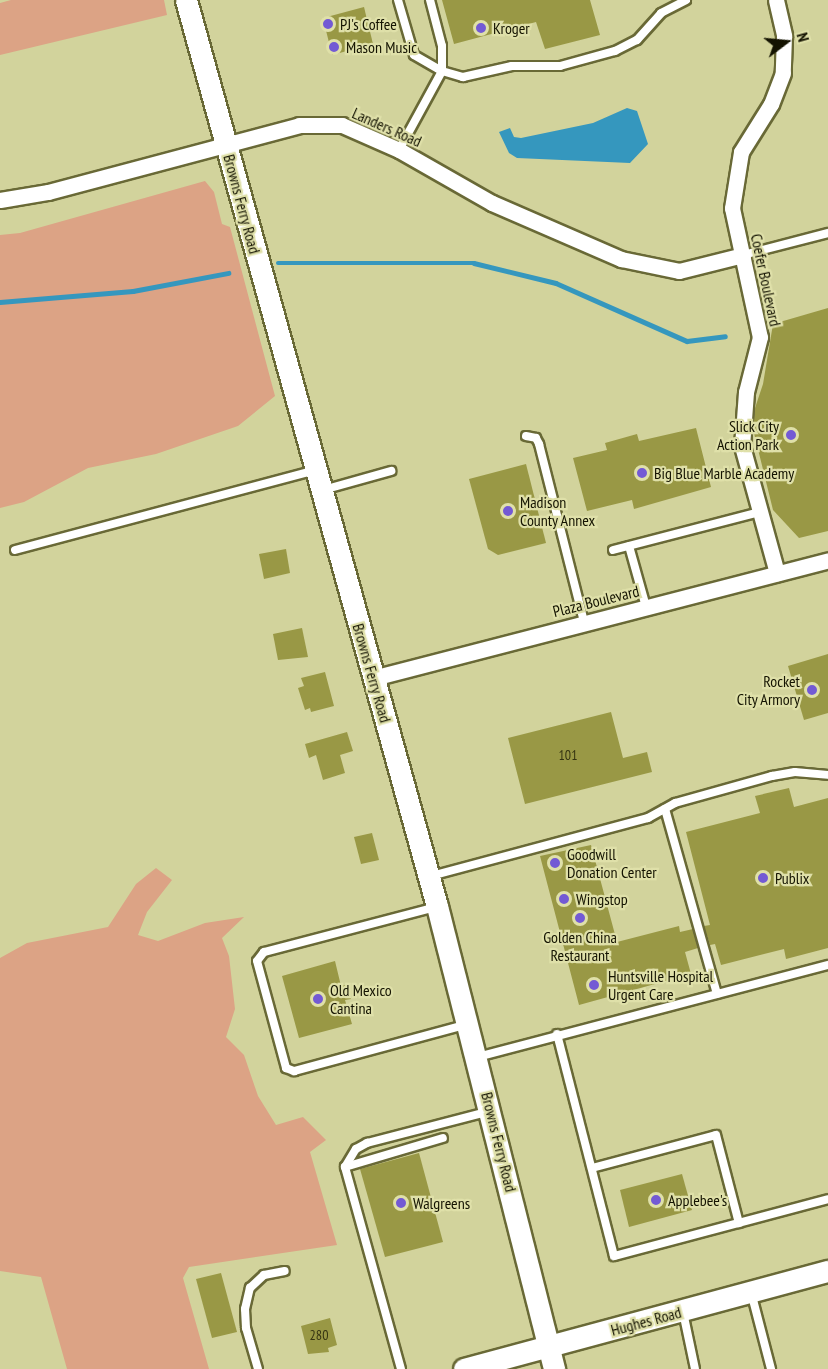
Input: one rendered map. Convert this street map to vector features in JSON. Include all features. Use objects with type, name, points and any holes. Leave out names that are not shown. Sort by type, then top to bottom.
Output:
[{"type":"main road","name":"Browns Ferry Road","points":[[186,0],[320,491],[437,906],[491,1111],[554,1369]]},
{"type":"main road","name":"Hughes Road","points":[[464,1369],[550,1348],[828,1271]]},
{"type":"street","name":"Coefer Boulevard","points":[[776,0],[784,36],[783,73],[771,104],[741,152],[732,189],[732,208],[760,337],[744,400],[742,446],[777,573]]},
{"type":"street","name":"Landers Road","points":[[0,200],[48,192],[208,148],[226,147],[299,125],[342,126],[399,150],[492,203],[621,259],[679,271],[743,255]]},
{"type":"street","name":"Plaza Boulevard","points":[[373,678],[828,560]]},
{"type":"lane","points":[[398,0],[414,55],[442,71],[474,77],[512,66],[560,66],[615,51],[637,40],[661,13],[686,0]]},
{"type":"lane","points":[[399,150],[442,71],[442,46],[430,0]]},
{"type":"lane","points":[[743,255],[828,233]]},
{"type":"lane","points":[[526,436],[532,435],[539,444],[584,622]]},
{"type":"lane","points":[[15,550],[315,470]]},
{"type":"lane","points":[[320,491],[391,471]]},
{"type":"lane","points":[[614,550],[760,512]]},
{"type":"lane","points":[[629,546],[646,607]]},
{"type":"lane","points":[[429,877],[648,818],[665,809],[771,776],[795,772],[828,775]]},
{"type":"lane","points":[[665,809],[717,994]]},
{"type":"lane","points":[[437,906],[264,952],[257,961],[286,1068],[294,1071],[468,1024]]},
{"type":"lane","points":[[477,1057],[557,1034],[828,965]]},
{"type":"lane","points":[[557,1034],[614,1256],[828,1199]]},
{"type":"lane","points":[[401,1369],[376,1287],[345,1167],[356,1149],[367,1143],[491,1111]]},
{"type":"lane","points":[[592,1168],[716,1136],[739,1223]]},
{"type":"lane","points":[[345,1167],[443,1138]]},
{"type":"lane","points":[[258,1369],[246,1328],[245,1309],[250,1288],[264,1275],[285,1271]]},
{"type":"lane","points":[[751,1292],[771,1369]]},
{"type":"lane","points":[[683,1311],[695,1369]]},
{"type":"shaded area","points":[[11,0],[164,0],[167,15],[0,55],[0,3]]},
{"type":"shaded area","points":[[205,181],[214,192],[222,224],[230,227],[275,396],[238,426],[156,454],[88,468],[24,502],[0,508],[0,235],[20,233]]},
{"type":"shaded area","points":[[156,868],[172,880],[147,912],[138,935],[158,941],[205,923],[244,917],[222,938],[229,956],[235,1009],[226,1037],[244,1055],[258,1096],[276,1125],[303,1117],[326,1140],[310,1152],[337,1245],[189,1267],[183,1278],[209,1369],[67,1369],[41,1277],[0,1271],[0,958],[27,943],[108,927],[136,884]]},
{"type":"water","points":[[627,108],[637,111],[648,144],[630,163],[517,158],[509,153],[499,132],[510,128],[514,137],[521,138],[593,123]]},
{"type":"building","name":"Kroger","points":[[442,0],[590,0],[600,35],[545,49],[536,22],[454,44]]},
{"type":"building","points":[[364,7],[373,44],[332,55],[323,18]]},
{"type":"building","name":"Slick City Action Park","points":[[828,308],[828,531],[799,538],[773,510],[753,429],[755,408],[763,384],[773,324]]},
{"type":"building","name":"Big Blue Marble Academy","points":[[696,428],[711,487],[634,509],[632,500],[587,511],[573,458],[607,450],[605,443],[637,434],[639,441]]},
{"type":"building","name":"Madison County Annex","points":[[526,464],[546,543],[498,555],[488,549],[469,479]]},
{"type":"building","points":[[286,549],[290,573],[264,579],[259,554]]},
{"type":"building","points":[[302,628],[308,657],[278,660],[273,634]]},
{"type":"building","name":"Rocket City Armory","points":[[828,654],[828,713],[804,720],[788,666]]},
{"type":"building","points":[[325,672],[334,706],[311,712],[310,708],[305,710],[298,688],[304,686],[301,678]]},
{"type":"building","points":[[611,712],[623,758],[647,752],[652,772],[525,804],[508,738]]},
{"type":"building","points":[[347,732],[353,751],[340,755],[345,773],[323,780],[316,755],[309,758],[305,744]]},
{"type":"building","name":"Publix","points":[[789,788],[794,807],[828,798],[828,948],[786,959],[784,949],[721,965],[715,944],[710,945],[704,926],[710,925],[686,832],[760,813],[755,796]]},
{"type":"building","points":[[372,833],[379,860],[361,864],[354,837]]},
{"type":"building","points":[[591,845],[617,942],[679,926],[680,932],[693,929],[698,948],[685,952],[691,974],[579,1005],[540,856]]},
{"type":"building","name":"Old Mexico Cantina","points":[[335,961],[341,986],[347,985],[351,999],[345,1000],[352,1024],[299,1038],[282,976]]},
{"type":"building","name":"Walgreens","points":[[419,1153],[443,1242],[385,1257],[360,1169]]},
{"type":"building","points":[[682,1174],[692,1210],[629,1227],[620,1190]]},
{"type":"building","points":[[221,1273],[237,1332],[212,1338],[196,1279]]},
{"type":"building","points":[[330,1318],[337,1345],[328,1348],[329,1352],[308,1354],[301,1326]]},
{"type":"waterway","points":[[278,263],[474,263],[556,283],[687,341],[725,336]]},
{"type":"waterway","points":[[0,302],[133,291],[228,273]]},
{"type":"place","name":"PJ's Coffee","points":[[328,24]]},
{"type":"place","name":"Kroger","points":[[481,28]]},
{"type":"place","name":"Mason Music","points":[[334,47]]},
{"type":"place","name":"Slick City Action Park","points":[[791,435]]},
{"type":"place","name":"Big Blue Marble Academy","points":[[642,473]]},
{"type":"place","name":"Madison County Annex","points":[[508,511]]},
{"type":"place","name":"Rocket City Armory","points":[[812,690]]},
{"type":"place","name":"Goodwill Donation Center","points":[[555,863]]},
{"type":"place","name":"Publix","points":[[763,878]]},
{"type":"place","name":"Wingstop","points":[[564,899]]},
{"type":"place","name":"Golden China Restaurant","points":[[580,918]]},
{"type":"place","name":"Huntsville Hospital Urgent Care","points":[[594,985]]},
{"type":"place","name":"Old Mexico Cantina","points":[[318,999]]},
{"type":"place","name":"Applebee's","points":[[656,1200]]},
{"type":"place","name":"Walgreens","points":[[401,1203]]}]
